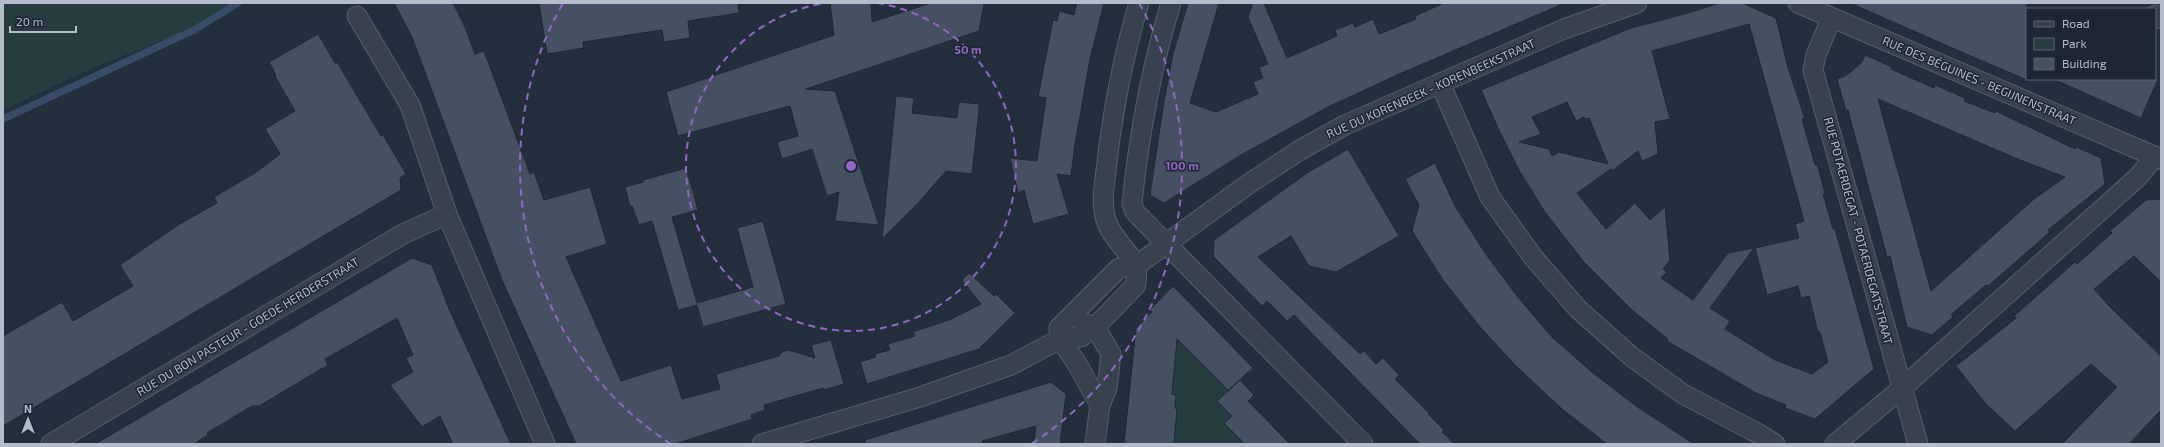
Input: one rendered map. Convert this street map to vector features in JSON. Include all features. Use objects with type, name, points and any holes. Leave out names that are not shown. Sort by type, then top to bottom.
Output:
[{"type":"street","points":[[762,444],[920,396],[1011,365],[1060,340],[1081,337],[1095,327],[1136,285],[1137,265],[1106,221],[1103,204],[1108,156],[1116,104],[1126,54],[1139,3]]},
{"type":"street","points":[[1170,3],[1154,67],[1142,129],[1132,203],[1135,212],[1362,444]]},
{"type":"street","name":"RUE DU KORENBEEK - KORENBEEKSTRAAT","points":[[1060,340],[1059,328],[1119,268],[1137,265],[1247,185],[1300,150],[1345,125],[1440,83],[1564,29],[1637,3]]},
{"type":"street","name":"RUE DES BÉGUINES - BEGIJNENSTRAAT","points":[[1798,3],[1831,19],[2158,157]]},
{"type":"street","points":[[357,16],[410,105],[447,214],[546,444]]},
{"type":"street","name":"RUE POTAERDEGAT - POTAERDEGATSTRAAT","points":[[1831,19],[1816,55],[1813,70],[1901,389],[1918,444]]},
{"type":"street","points":[[1440,83],[1490,197],[1533,257],[1578,309],[1632,357],[1683,394],[1775,444]]},
{"type":"street","points":[[1835,444],[1901,389],[2138,177],[2158,157]]},
{"type":"street","name":"RUE DU BON PASTEUR - GOEDE HERDERSTRAAT","points":[[51,444],[403,234],[447,214]]},
{"type":"street","points":[[1067,319],[1095,327],[1111,354],[1108,388],[1100,405],[1095,444]]},
{"type":"street","points":[[1060,340],[1076,362],[1100,405]]},
{"type":"green space","points":[[3,3],[235,3],[193,29],[97,66],[3,110]]},
{"type":"green space","points":[[1177,338],[1229,390],[1217,401],[1232,416],[1225,423],[1245,444],[1174,444],[1177,409],[1175,408],[1176,395],[1172,394]]},
{"type":"building","points":[[394,3],[453,3],[465,27],[475,54],[484,51],[530,174],[534,172],[544,200],[590,187],[607,244],[566,257],[621,381],[671,365],[682,399],[720,389],[716,374],[779,356],[782,352],[788,350],[815,358],[811,345],[831,340],[844,384],[824,390],[823,388],[764,405],[765,410],[751,415],[752,419],[675,444],[576,444],[502,280],[412,37]]},
{"type":"building","points":[[539,3],[738,3],[739,13],[688,21],[690,38],[664,42],[662,30],[583,42],[584,48],[547,54]]},
{"type":"building","points":[[830,3],[871,3],[872,22],[931,3],[984,3],[979,31],[806,89],[835,91],[879,225],[835,221],[839,192],[827,196],[812,149],[782,159],[777,142],[798,136],[790,106],[678,136],[666,92],[834,35]]},
{"type":"building","points":[[1077,3],[1104,3],[1090,59],[1071,176],[1057,174],[1069,214],[1033,224],[1024,190],[1018,193],[1010,158],[1037,161],[1046,98],[1038,97],[1053,20],[1057,21],[1059,11],[1074,15]]},
{"type":"building","points":[[1188,3],[1219,3],[1190,103],[1216,112],[1258,94],[1253,82],[1263,78],[1259,67],[1268,64],[1248,17],[1253,3],[1264,3],[1287,58],[1337,36],[1335,30],[1353,23],[1355,27],[1373,19],[1379,34],[1416,19],[1415,16],[1444,3],[1565,3],[1397,75],[1328,107],[1241,155],[1164,203],[1150,195],[1164,101],[1173,54]]},
{"type":"building","points":[[1720,3],[1742,3],[1776,18],[1788,68],[1805,119],[1802,119],[1815,165],[1817,164],[1825,193],[1823,194],[1833,229],[1835,229],[1874,369],[1815,419],[1785,408],[1786,405],[1756,393],[1667,341],[1668,339],[1633,311],[1583,261],[1545,212],[1520,172],[1481,90],[1631,28]],"holes":[[[1749,24],[1804,221],[1795,224],[1799,238],[1755,248],[1767,295],[1798,286],[1801,298],[1809,296],[1818,332],[1820,332],[1828,362],[1812,374],[1775,360],[1725,329],[1730,321],[1710,308],[1754,248],[1728,253],[1693,300],[1661,278],[1667,272],[1663,269],[1670,260],[1665,207],[1650,220],[1635,203],[1606,229],[1577,193],[1611,169],[1612,171],[1638,151],[1642,161],[1658,154],[1655,122],[1670,119],[1652,51]],[[1567,102],[1576,121],[1584,117],[1585,119],[1589,118],[1608,164],[1559,152],[1552,156],[1549,149],[1519,142],[1541,134],[1532,117]]]},
{"type":"building","points":[[1850,3],[2027,3],[2026,80]]},
{"type":"building","points":[[318,34],[335,63],[337,62],[381,136],[383,135],[406,174],[400,178],[401,190],[3,426],[3,336],[62,302],[73,321],[133,286],[120,265],[178,225],[217,203],[214,197],[255,173],[280,154],[265,129],[295,111],[275,76],[276,75],[269,62]]},
{"type":"building","points":[[1865,55],[1892,67],[1891,69],[1934,88],[1935,85],[1965,98],[1964,101],[1995,113],[1996,111],[2075,149],[2076,147],[2101,158],[2105,184],[2048,230],[2050,232],[1988,286],[1986,285],[1960,307],[1951,315],[1953,317],[1932,335],[1907,327],[1890,256],[1887,257],[1848,110],[1846,111],[1837,79],[1845,76],[1862,62]],"holes":[[[1878,99],[2020,160],[2065,177],[2034,199],[1931,291]]]},
{"type":"building","points":[[2158,79],[2141,118],[2055,80]]},
{"type":"building","points":[[896,96],[914,98],[912,113],[957,118],[959,102],[979,104],[979,110],[972,174],[946,171],[919,202],[882,239]]},
{"type":"building","points":[[1348,149],[1399,236],[1336,272],[1309,266],[1291,236],[1258,257],[1360,354],[1364,351],[1376,364],[1383,358],[1399,375],[1395,379],[1429,413],[1428,414],[1444,430],[1442,432],[1455,444],[1420,444],[1294,315],[1287,321],[1267,301],[1262,306],[1213,256],[1214,240],[1307,173]]},
{"type":"building","points":[[1435,163],[1455,206],[1485,253],[1517,296],[1552,337],[1593,373],[1636,406],[1694,444],[1607,444],[1562,409],[1515,365],[1480,327],[1443,280],[1412,231],[1419,205],[1405,179]]},
{"type":"building","points":[[686,168],[698,210],[672,217],[697,303],[753,287],[737,228],[763,221],[786,304],[703,327],[697,305],[678,310],[652,221],[639,225],[632,206],[630,207],[625,187],[643,182],[643,180]]},
{"type":"building","points":[[2161,199],[2161,282],[2134,256],[2094,289],[2111,308],[2161,356],[2161,410],[2129,444],[2062,444],[2117,387],[2091,364],[2015,431],[1986,404],[1956,366],[2016,318],[2014,316],[2075,262],[2077,264],[2112,233],[2110,231],[2146,200]]},
{"type":"building","points":[[412,258],[432,265],[449,309],[511,444],[453,444],[440,416],[422,427],[390,385],[413,372],[406,358],[413,355],[397,318],[325,359],[328,365],[259,406],[252,406],[207,433],[208,435],[194,444],[95,444]]},
{"type":"building","points":[[969,273],[994,296],[996,294],[1015,313],[979,349],[867,384],[860,362],[876,357],[875,354],[890,350],[888,344],[915,336],[913,332],[949,320],[981,304],[962,280]]},
{"type":"building","points":[[1173,286],[1253,368],[1228,390],[1177,339],[1172,394],[1176,395],[1175,408],[1177,409],[1174,444],[1124,444],[1136,328],[1152,312],[1150,310]]},
{"type":"building","points":[[1240,380],[1254,395],[1248,401],[1290,444],[1245,444],[1224,423],[1232,416],[1217,401]]},
{"type":"building","points":[[1051,382],[1066,394],[1060,444],[1034,444],[1036,426],[982,441],[983,444],[866,444],[865,440]]},
{"type":"waterway","points":[[3,119],[194,30],[238,3]]}]
